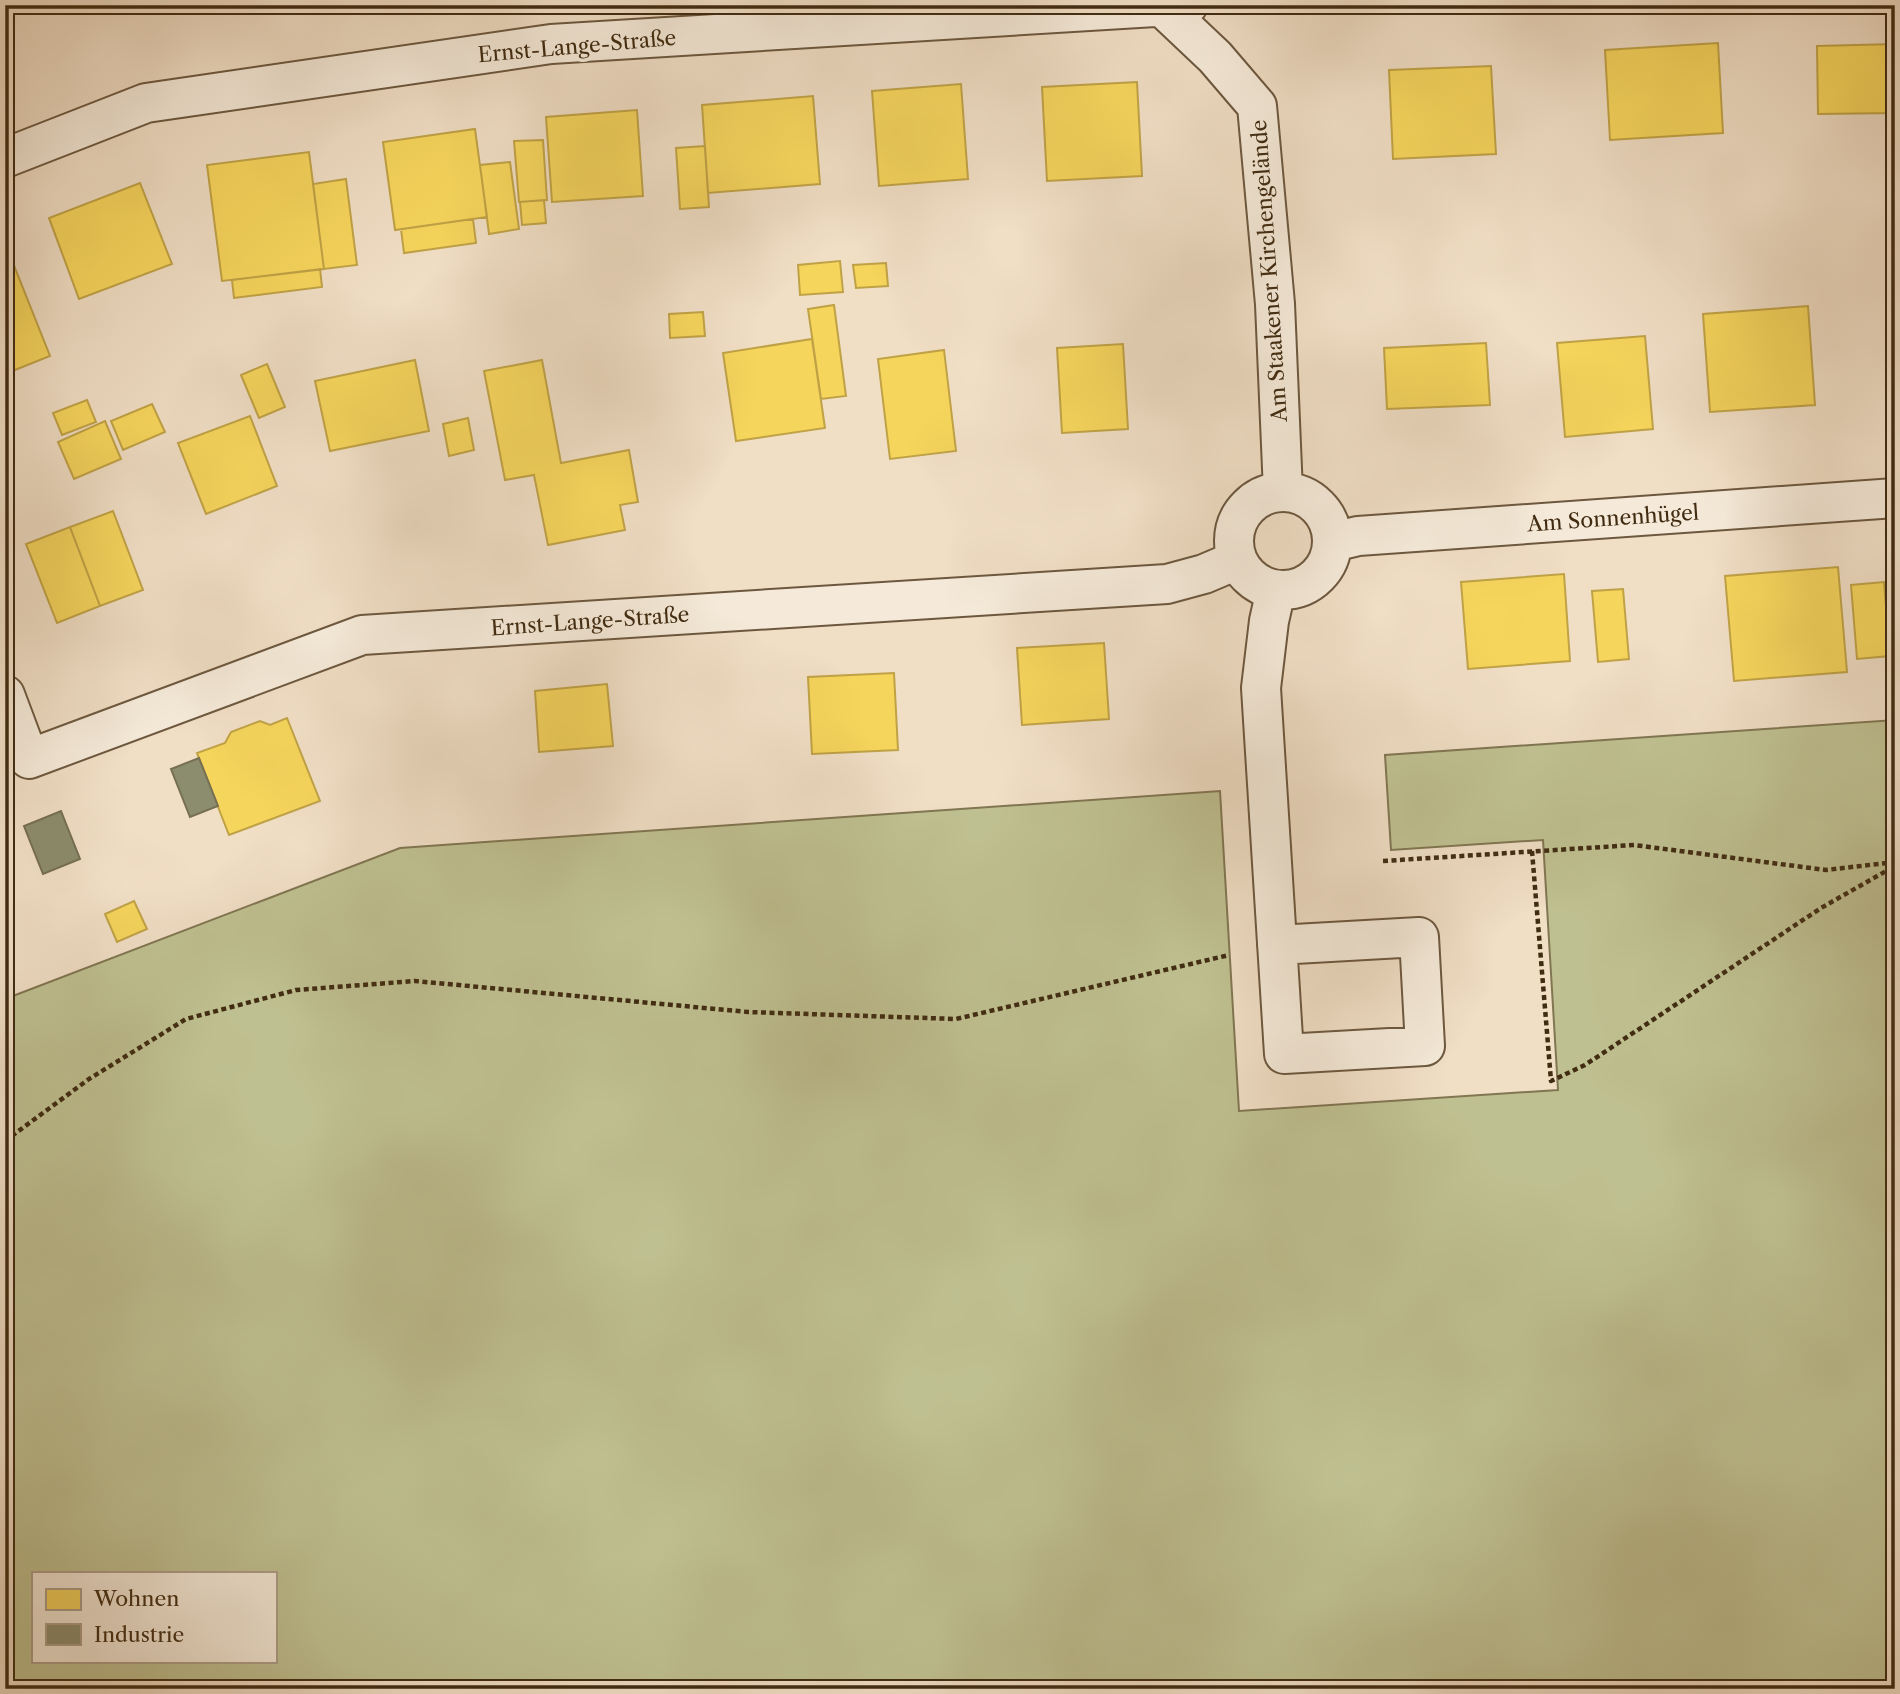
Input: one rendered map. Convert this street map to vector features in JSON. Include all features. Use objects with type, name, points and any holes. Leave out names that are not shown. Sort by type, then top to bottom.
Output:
[{"type":"street","name":"Ernst-Lange-Straße","points":[[5,158],[146,103],[551,44],[1170,6]]},
{"type":"street","name":"Am Staakener Kirchengelände","points":[[1170,6],[1257,106],[1275,304],[1283,492]]},
{"type":"street","points":[[1283,492],[1308,498],[1318,506],[1331,529],[1333,542],[1328,562],[1315,579],[1297,589],[1276,590],[1260,585],[1245,574],[1237,560],[1233,544],[1242,514],[1253,502],[1268,494],[1283,492]]},
{"type":"street","name":"Am Sonnenhügel","points":[[1333,542],[1358,536],[1895,498]]},
{"type":"street","name":"Ernst-Lange-Straße","points":[[5,695],[29,759],[362,635],[1167,583],[1204,574],[1237,560]]},
{"type":"street","points":[[1276,590],[1269,621],[1261,688],[1277,945],[1284,1054],[1426,1046],[1419,937],[1277,945]]},
{"type":"path","points":[[1383,861],[1634,845],[1826,870],[1895,864]]},
{"type":"path","points":[[1532,851],[1551,1081],[1585,1065],[1821,908],[1895,864]]},
{"type":"path","points":[[5,1141],[89,1079],[186,1018],[296,989],[415,981],[748,1012],[956,1019],[1237,954]]},
{"type":"green space","points":[[1895,720],[1895,1689],[5,1689],[5,999],[400,848],[1220,791],[1239,1111],[1558,1090],[1543,840],[1391,850],[1385,755]]},
{"type":"building: Wohnen","points":[[1718,43],[1723,133],[1610,140],[1605,50]]},
{"type":"building: Wohnen","points":[[1895,44],[1895,113],[1818,114],[1817,46]]},
{"type":"building: Wohnen","points":[[1491,66],[1496,154],[1393,159],[1389,70]]},
{"type":"building: Wohnen","points":[[1137,82],[1142,176],[1047,181],[1042,87]]},
{"type":"building: Wohnen","points":[[961,84],[968,179],[879,186],[872,91]]},
{"type":"building: Wohnen","points":[[813,96],[820,184],[708,193],[702,105]]},
{"type":"building: Wohnen","points":[[637,110],[643,196],[552,202],[546,117]]},
{"type":"building: Wohnen","points":[[475,129],[487,217],[395,230],[383,142]]},
{"type":"building: Wohnen","points":[[543,140],[547,200],[519,202],[514,141]]},
{"type":"building: Wohnen","points":[[705,146],[709,207],[680,209],[676,148]]},
{"type":"building: Wohnen","points":[[309,152],[324,269],[222,281],[207,165]]},
{"type":"building: Wohnen","points":[[510,162],[519,229],[489,234],[480,165]]},
{"type":"building: Wohnen","points":[[346,179],[357,265],[324,269],[313,184]]},
{"type":"building: Wohnen","points":[[140,183],[172,264],[79,299],[49,218]]},
{"type":"building: Wohnen","points":[[544,200],[546,223],[522,225],[520,202]]},
{"type":"building: Wohnen","points":[[473,219],[476,243],[404,253],[401,229]]},
{"type":"building: Wohnen","points":[[9,253],[50,356],[5,374],[5,255]]},
{"type":"building: Wohnen","points":[[840,261],[843,292],[800,295],[798,265]]},
{"type":"building: Wohnen","points":[[886,263],[888,286],[856,288],[853,265]]},
{"type":"building: Wohnen","points":[[320,269],[322,287],[234,298],[232,280]]},
{"type":"building: Wohnen","points":[[834,305],[846,396],[821,399],[808,309]]},
{"type":"building: Wohnen","points":[[1808,306],[1815,405],[1710,412],[1703,314]]},
{"type":"building: Wohnen","points":[[703,312],[705,336],[670,338],[669,314]]},
{"type":"building: Wohnen","points":[[1645,336],[1653,429],[1565,437],[1557,343]]},
{"type":"building: Wohnen","points":[[812,339],[825,428],[736,441],[723,353]]},
{"type":"building: Wohnen","points":[[1486,343],[1490,405],[1387,409],[1384,348]]},
{"type":"building: Wohnen","points":[[1123,344],[1128,429],[1062,433],[1057,348]]},
{"type":"building: Wohnen","points":[[944,350],[956,451],[890,459],[878,359]]},
{"type":"building: Wohnen","points":[[415,360],[429,431],[330,451],[315,381]]},
{"type":"building: Wohnen","points":[[542,360],[561,463],[629,450],[638,502],[620,505],[625,530],[548,545],[534,475],[505,480],[484,371]]},
{"type":"building: Wohnen","points":[[267,364],[285,407],[259,418],[241,375]]},
{"type":"building: Wohnen","points":[[87,400],[96,422],[62,435],[53,413]]},
{"type":"building: Wohnen","points":[[152,404],[165,432],[123,450],[111,421]]},
{"type":"building: Wohnen","points":[[250,416],[277,486],[206,514],[178,443]]},
{"type":"building: Wohnen","points":[[468,418],[474,450],[449,456],[443,424]]},
{"type":"building: Wohnen","points":[[105,421],[121,459],[74,479],[58,442]]},
{"type":"building: Wohnen","points":[[113,511],[143,590],[100,606],[70,527]]},
{"type":"building: Wohnen","points":[[70,527],[100,606],[57,623],[26,544]]},
{"type":"building: Wohnen","points":[[1838,567],[1847,672],[1734,681],[1725,576]]},
{"type":"building: Wohnen","points":[[1564,574],[1570,661],[1468,669],[1461,582]]},
{"type":"building: Wohnen","points":[[1884,582],[1890,656],[1857,659],[1851,585]]},
{"type":"building: Wohnen","points":[[1623,589],[1629,659],[1598,662],[1592,591]]},
{"type":"building: Wohnen","points":[[1104,643],[1109,719],[1022,725],[1017,648]]},
{"type":"building: Wohnen","points":[[894,673],[898,750],[812,754],[808,677]]},
{"type":"building: Wohnen","points":[[607,684],[613,746],[539,752],[535,691]]},
{"type":"building: Wohnen","points":[[287,718],[320,801],[229,835],[197,753],[225,743],[231,732],[260,721],[270,725]]},
{"type":"building: Wohnen","points":[[134,901],[147,929],[117,942],[105,914]]},
{"type":"building: Industrie","points":[[199,758],[218,806],[190,817],[171,769]]},
{"type":"building: Industrie","points":[[61,811],[80,859],[43,874],[24,826]]}]
